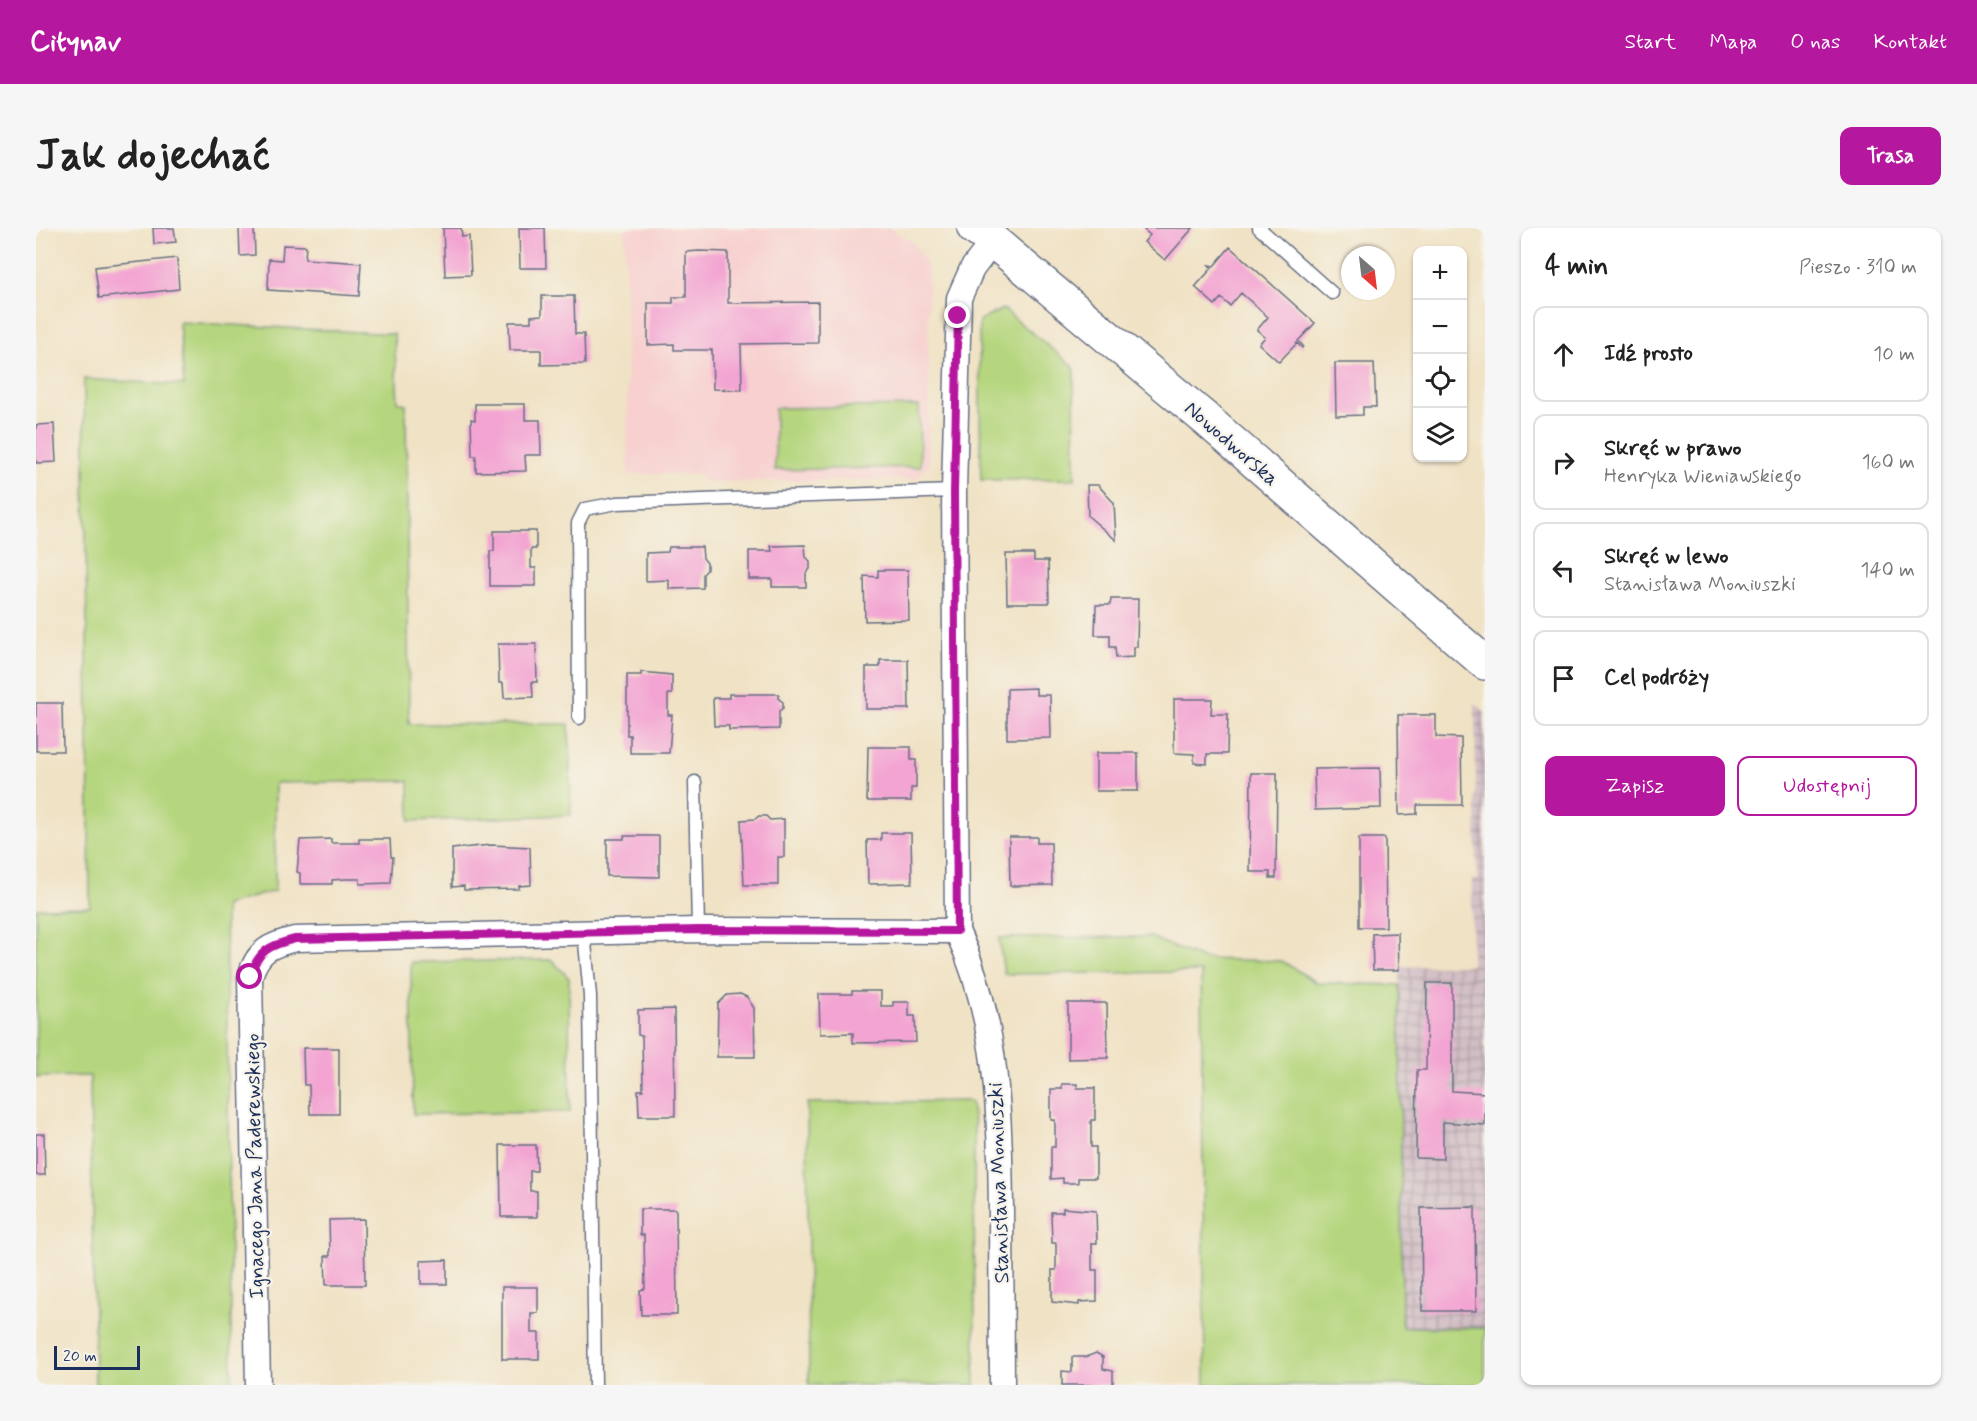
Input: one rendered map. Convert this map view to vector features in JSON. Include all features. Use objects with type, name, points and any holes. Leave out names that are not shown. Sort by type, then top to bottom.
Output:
[{"type":"main road","name":"Nowodworska","points":[[990,232],[1485,663]]},
{"type":"street","name":"Stanisława Moniuszki","points":[[990,232],[959,298],[954,491],[957,931],[969,957],[990,1038],[999,1108],[1002,1385]]},
{"type":"street","points":[[584,932],[957,931]]},
{"type":"street","name":"Ignacego Jana Paderewskiego","points":[[258,1385],[250,977],[254,964],[263,950],[295,939],[584,932]]},
{"type":"lane","points":[[1259,228],[1332,293]]},
{"type":"lane","points":[[579,718],[578,523],[585,509],[616,503],[954,491]]},
{"type":"lane","points":[[695,782],[698,930]]},
{"type":"lane","points":[[584,932],[590,996],[596,1385]]},
{"type":"shaded area","points":[[625,228],[889,228],[913,242],[928,268],[929,465],[917,479],[706,482],[698,474],[628,474]]},
{"type":"shaded area","points":[[1475,703],[1485,712],[1485,1328],[1402,1327],[1400,967],[1471,965],[1472,880],[1477,880]]},
{"type":"green space","points":[[1003,309],[1074,367],[1075,479],[981,480],[979,321]]},
{"type":"green space","points":[[179,322],[394,334],[398,402],[406,404],[409,724],[569,724],[571,815],[410,821],[409,781],[275,783],[275,891],[225,905],[232,1385],[95,1385],[90,1076],[36,1077],[36,908],[90,907],[84,379],[184,385]]},
{"type":"green space","points":[[919,406],[920,467],[775,470],[775,408]]},
{"type":"green space","points":[[1150,937],[1202,959],[1282,961],[1317,983],[1400,985],[1402,1327],[1485,1328],[1485,1385],[1205,1385],[1201,972],[1004,974],[999,938]]},
{"type":"green space","points":[[552,960],[569,978],[570,1112],[413,1114],[411,962]]},
{"type":"green space","points":[[971,1101],[974,1124],[975,1385],[809,1385],[807,1103]]},
{"type":"building","points":[[153,228],[174,228],[176,242],[154,244]]},
{"type":"building","points":[[239,228],[254,228],[255,255],[240,256]]},
{"type":"building","points":[[443,228],[461,228],[462,237],[469,236],[471,275],[445,276]]},
{"type":"building","points":[[519,228],[545,228],[546,268],[520,268]]},
{"type":"building","points":[[1142,228],[1193,228],[1165,260],[1144,242],[1150,235]]},
{"type":"building","points":[[283,245],[306,246],[305,259],[361,263],[359,296],[268,290],[269,259],[282,260]]},
{"type":"building","points":[[1230,247],[1315,323],[1298,341],[1303,346],[1302,348],[1297,343],[1279,362],[1259,344],[1265,337],[1257,330],[1268,317],[1241,293],[1230,306],[1221,298],[1215,305],[1195,287],[1212,268],[1209,265],[1214,266]]},
{"type":"building","points":[[686,252],[728,252],[728,303],[818,302],[818,343],[741,344],[742,390],[713,389],[712,350],[674,350],[674,344],[648,345],[648,303],[673,303],[673,297],[686,297]]},
{"type":"building","points":[[177,258],[179,289],[99,298],[95,267]]},
{"type":"building","points":[[542,296],[574,296],[575,334],[584,334],[585,364],[541,365],[541,350],[510,350],[509,322],[531,322],[531,316],[542,315]]},
{"type":"building","points":[[1335,363],[1374,363],[1376,407],[1363,407],[1363,415],[1336,416]]},
{"type":"building","points":[[475,404],[525,404],[525,420],[540,420],[541,455],[525,455],[526,471],[476,472],[476,456],[472,456],[471,419],[475,420]]},
{"type":"building","points":[[54,424],[56,462],[36,463],[36,425]]},
{"type":"building","points":[[1087,485],[1098,485],[1114,503],[1116,540],[1088,516]]},
{"type":"building","points":[[494,531],[536,531],[536,549],[531,549],[531,568],[536,568],[536,586],[490,586],[490,551],[494,551]]},
{"type":"building","points":[[805,545],[806,557],[810,561],[810,569],[806,573],[806,587],[772,587],[772,579],[749,579],[749,551],[772,551],[771,546]]},
{"type":"building","points":[[669,547],[702,547],[703,558],[707,563],[707,570],[703,574],[703,588],[669,589],[669,580],[646,581],[646,553],[668,552]]},
{"type":"building","points":[[1006,554],[1034,554],[1034,561],[1048,561],[1049,603],[1007,603]]},
{"type":"building","points":[[878,570],[908,570],[909,620],[865,621],[864,576],[878,577]]},
{"type":"building","points":[[1111,599],[1138,599],[1137,647],[1134,647],[1134,657],[1116,658],[1115,647],[1110,647],[1110,635],[1095,635],[1096,605],[1110,605]]},
{"type":"building","points":[[498,644],[536,644],[537,682],[532,682],[533,697],[504,698],[503,683],[499,683]]},
{"type":"building","points":[[880,660],[908,660],[909,709],[866,709],[866,667],[880,667]]},
{"type":"building","points":[[641,672],[672,675],[672,694],[668,694],[668,715],[672,715],[669,753],[630,753],[630,735],[627,735],[627,675],[641,675]]},
{"type":"building","points":[[1036,688],[1036,695],[1050,695],[1051,738],[1007,739],[1007,689]]},
{"type":"building","points":[[729,694],[779,694],[783,708],[779,711],[779,729],[729,730],[729,726],[714,726],[713,698],[729,698]]},
{"type":"building","points":[[1174,699],[1212,699],[1211,714],[1228,714],[1227,754],[1207,754],[1207,764],[1194,763],[1194,754],[1174,753]]},
{"type":"building","points":[[36,703],[62,703],[63,751],[36,751]]},
{"type":"building","points":[[1398,715],[1436,715],[1436,737],[1461,738],[1462,805],[1417,805],[1417,814],[1399,815]]},
{"type":"building","points":[[868,747],[911,747],[911,760],[916,760],[916,788],[911,788],[911,801],[867,801]]},
{"type":"building","points":[[1096,753],[1138,753],[1138,791],[1096,791]]},
{"type":"building","points":[[1380,768],[1381,808],[1315,810],[1314,769]]},
{"type":"building","points":[[1251,773],[1277,773],[1276,878],[1270,878],[1270,872],[1250,872]]},
{"type":"building","points":[[759,816],[766,816],[770,820],[784,819],[784,857],[778,857],[778,885],[744,885],[741,820],[755,819]]},
{"type":"building","points":[[881,833],[911,833],[912,883],[868,884],[867,840],[881,840]]},
{"type":"building","points":[[624,836],[659,836],[659,877],[607,876],[607,839],[624,839]]},
{"type":"building","points":[[1009,837],[1037,837],[1037,843],[1051,843],[1052,885],[1010,886]]},
{"type":"building","points":[[1359,838],[1385,838],[1386,927],[1359,927]]},
{"type":"building","points":[[331,839],[331,843],[359,843],[359,839],[390,839],[391,857],[393,857],[391,883],[360,884],[360,879],[345,879],[332,880],[332,884],[300,884],[300,873],[297,872],[300,840]]},
{"type":"building","points":[[491,845],[530,847],[531,885],[519,886],[519,889],[464,890],[464,886],[452,887],[452,849]]},
{"type":"building","points":[[1398,933],[1399,970],[1373,970],[1372,934]]},
{"type":"building","points":[[1427,983],[1452,983],[1452,1091],[1485,1093],[1485,1125],[1443,1122],[1443,1159],[1416,1158],[1417,1070],[1426,1070]]},
{"type":"building","points":[[852,991],[881,991],[881,1006],[893,1006],[893,1002],[909,1002],[909,1016],[915,1016],[916,1042],[853,1043],[853,1033],[820,1034],[819,994],[852,994]]},
{"type":"building","points":[[740,994],[747,997],[754,1008],[755,1057],[717,1057],[718,1004],[727,995]]},
{"type":"building","points":[[1068,1003],[1107,1003],[1108,1058],[1068,1059]]},
{"type":"building","points":[[674,1009],[675,1116],[639,1116],[638,1090],[643,1090],[642,1036],[638,1035],[638,1010]]},
{"type":"building","points":[[303,1048],[339,1048],[339,1114],[310,1114],[309,1085],[304,1085]]},
{"type":"building","points":[[1062,1084],[1077,1084],[1077,1088],[1095,1088],[1095,1120],[1091,1120],[1091,1147],[1096,1147],[1096,1178],[1078,1178],[1078,1183],[1063,1183],[1063,1178],[1051,1179],[1051,1147],[1055,1147],[1055,1120],[1051,1120],[1051,1089],[1062,1089]]},
{"type":"building","points":[[36,1134],[44,1134],[45,1175],[36,1175]]},
{"type":"building","points":[[500,1145],[536,1145],[537,1171],[530,1171],[530,1191],[537,1191],[537,1217],[501,1217]]},
{"type":"building","points":[[1475,1207],[1476,1311],[1422,1311],[1421,1208]]},
{"type":"building","points":[[1063,1208],[1096,1211],[1097,1243],[1092,1243],[1092,1270],[1097,1270],[1097,1301],[1079,1302],[1079,1305],[1052,1302],[1052,1270],[1056,1270],[1056,1243],[1052,1243],[1051,1212],[1063,1212]]},
{"type":"building","points":[[640,1209],[676,1209],[677,1315],[641,1315],[640,1290],[645,1289],[644,1235],[640,1235]]},
{"type":"building","points":[[364,1219],[365,1285],[326,1285],[325,1256],[330,1256],[329,1220]]},
{"type":"building","points":[[447,1260],[447,1284],[421,1284],[421,1261]]},
{"type":"building","points":[[502,1287],[538,1287],[538,1313],[531,1313],[531,1333],[539,1333],[539,1359],[502,1359]]},
{"type":"building","points":[[1096,1353],[1103,1357],[1103,1369],[1113,1371],[1113,1385],[1062,1385],[1062,1371],[1072,1372],[1072,1357],[1086,1357]]},
{"type":"route","points":[[250,977],[254,964],[263,950],[295,939],[698,930],[957,931],[954,491],[958,316]]}]
